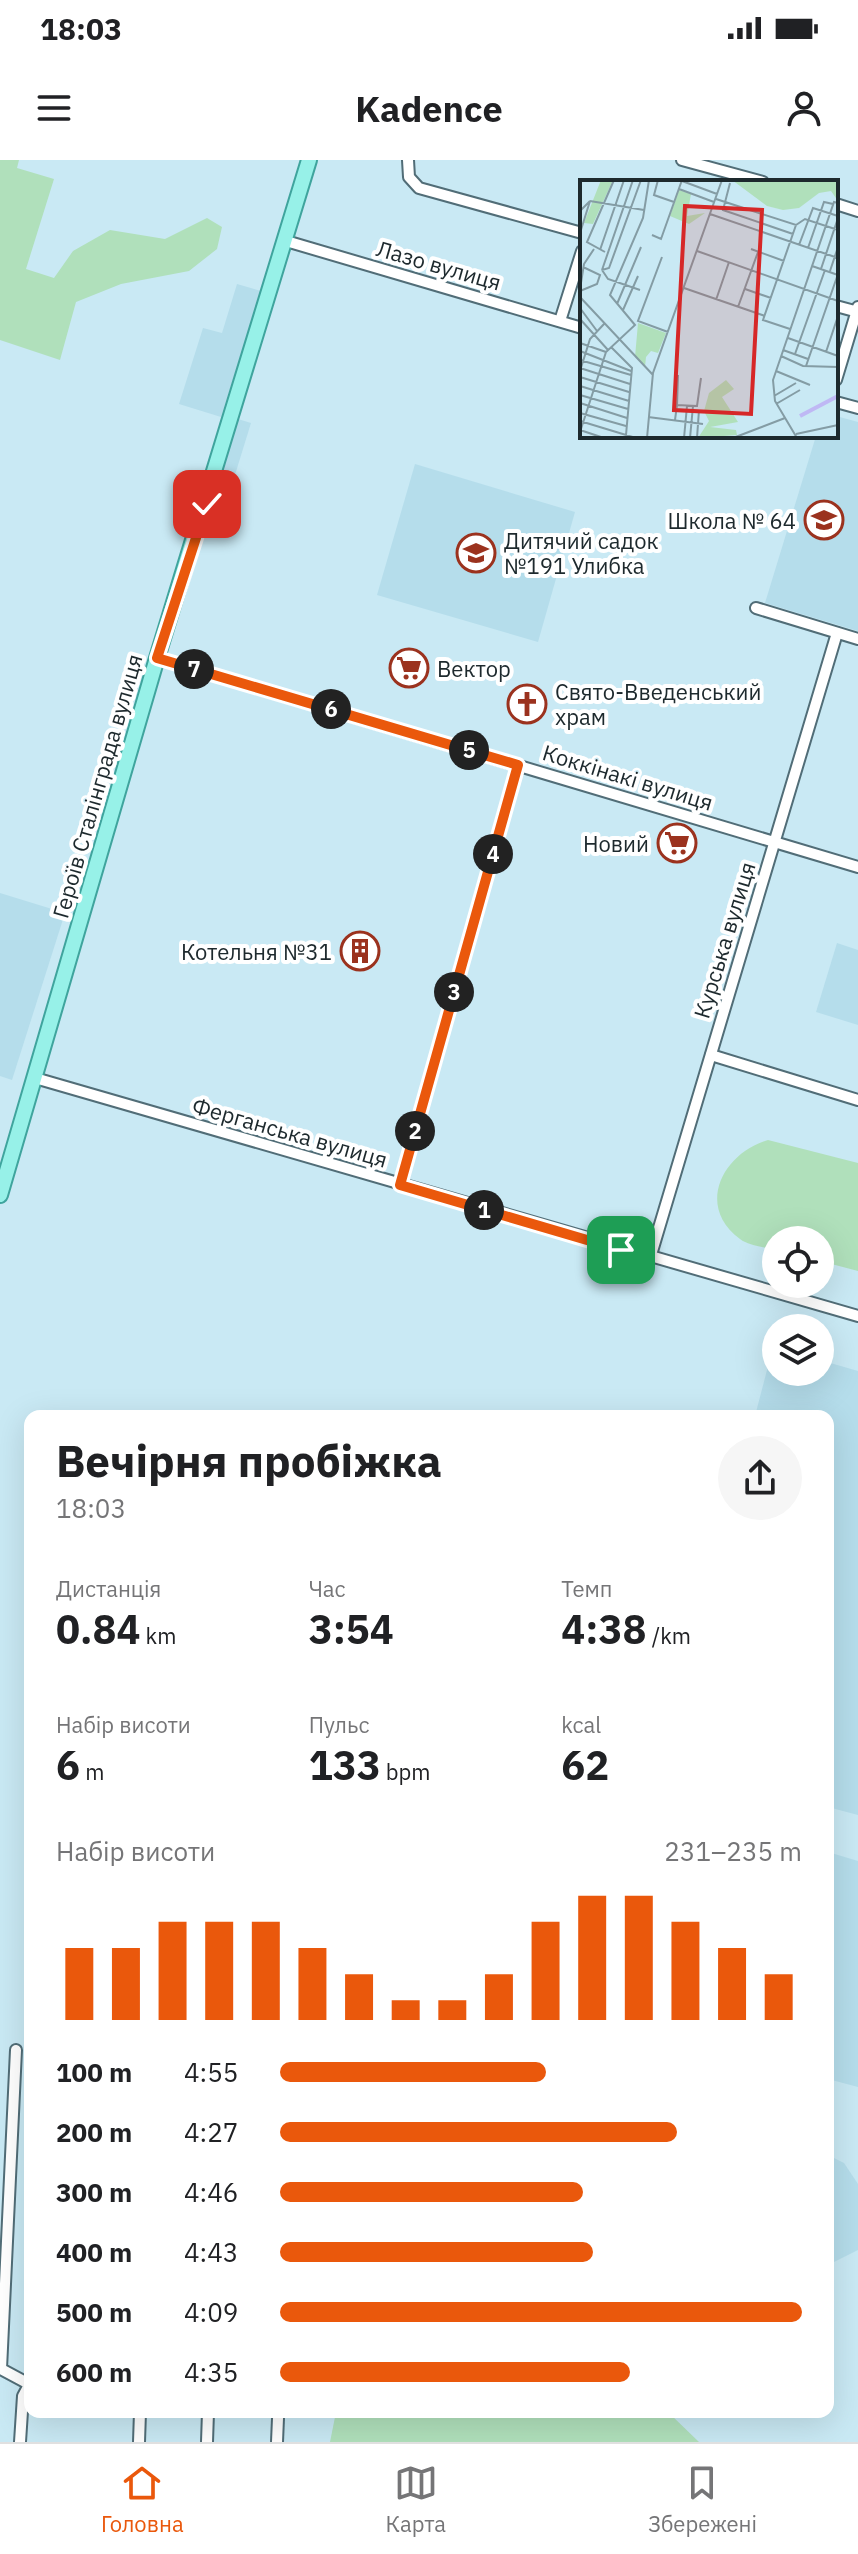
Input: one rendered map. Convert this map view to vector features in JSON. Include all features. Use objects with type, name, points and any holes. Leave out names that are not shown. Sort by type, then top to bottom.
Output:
[{"type":"main road","name":"Героїв Сталінграда вулиця","points":[[0,1195],[157,658],[309,160]]},
{"type":"street","points":[[408,160],[409,177],[419,188],[580,232]]},
{"type":"street","points":[[682,160],[756,180]]},
{"type":"street","points":[[720,160],[730,173]]},
{"type":"street","points":[[838,205],[858,211]]},
{"type":"street","name":"Лазо вулиця","points":[[286,241],[580,327]]},
{"type":"street","points":[[560,321],[580,257]]},
{"type":"street","points":[[838,306],[858,311],[838,374]]},
{"type":"street","points":[[838,403],[858,408]]},
{"type":"street","points":[[756,608],[858,639]]},
{"type":"street","name":"Курська вулиця","points":[[650,1258],[837,633]]},
{"type":"street","name":"Коккінакі вулиця","points":[[157,658],[858,867]]},
{"type":"street","points":[[400,1185],[518,765]]},
{"type":"street","points":[[711,1055],[858,1100]]},
{"type":"street","name":"Ферганська вулиця","points":[[35,1078],[858,1316]]},
{"type":"street","points":[[16,2050],[1,2369],[24,2381]]},
{"type":"street","points":[[20,2442],[24,2394]]},
{"type":"street","points":[[139,2442],[140,2418]]},
{"type":"street","points":[[207,2442],[208,2418]]},
{"type":"street","points":[[277,2442],[278,2418]]},
{"type":"shaded area","points":[[237,284],[261,291],[221,417],[179,404],[203,328],[222,333]]},
{"type":"shaded area","name":"Школа № 64","points":[[838,417],[858,422],[858,631],[765,603],[815,438],[838,438]]},
{"type":"shaded area","points":[[238,419],[251,423],[230,491],[217,488]]},
{"type":"shaded area","name":"Дитячий садок №191 Улибка","points":[[415,464],[575,512],[538,642],[377,595]]},
{"type":"shaded area","points":[[0,893],[65,913],[12,1080],[0,1076]]},
{"type":"shaded area","points":[[837,943],[858,950],[858,1025],[816,1012]]},
{"type":"shaded area","points":[[834,1364],[858,1371],[858,1815],[834,1809],[834,1410],[757,1410],[763,1386],[834,1386]]},
{"type":"shaded area","points":[[834,1854],[858,1861],[858,2087],[834,2081]]},
{"type":"shaded area","points":[[834,2158],[844,2163],[858,2184],[858,2250],[834,2262]]},
{"type":"green space","points":[[0,160],[19,160],[17,168],[54,179],[26,269],[54,278],[73,251],[110,230],[165,239],[207,218],[222,227],[217,249],[189,271],[121,284],[76,302],[60,360],[0,340]]},
{"type":"green space","points":[[768,1140],[858,1163],[858,1271],[834,1265],[834,1226],[762,1226],[762,1247],[740,1239],[726,1226],[717,1197],[720,1182],[738,1156]]},
{"type":"green space","points":[[335,2418],[674,2418],[699,2442],[330,2442]]},
{"type":"place","name":"Школа № 64","points":[[824,520]]},
{"type":"place","name":"Дитячий садок №191 Улибка","points":[[476,553]]},
{"type":"place","name":"Вектор","points":[[409,668]]},
{"type":"place","name":"Свято-Введенський храм","points":[[527,704]]},
{"type":"place","name":"Новий","points":[[677,843]]},
{"type":"place","name":"Котельня №31","points":[[360,951]]},
{"type":"route","points":[[207,504],[157,658],[518,765],[400,1185],[621,1250]]}]
